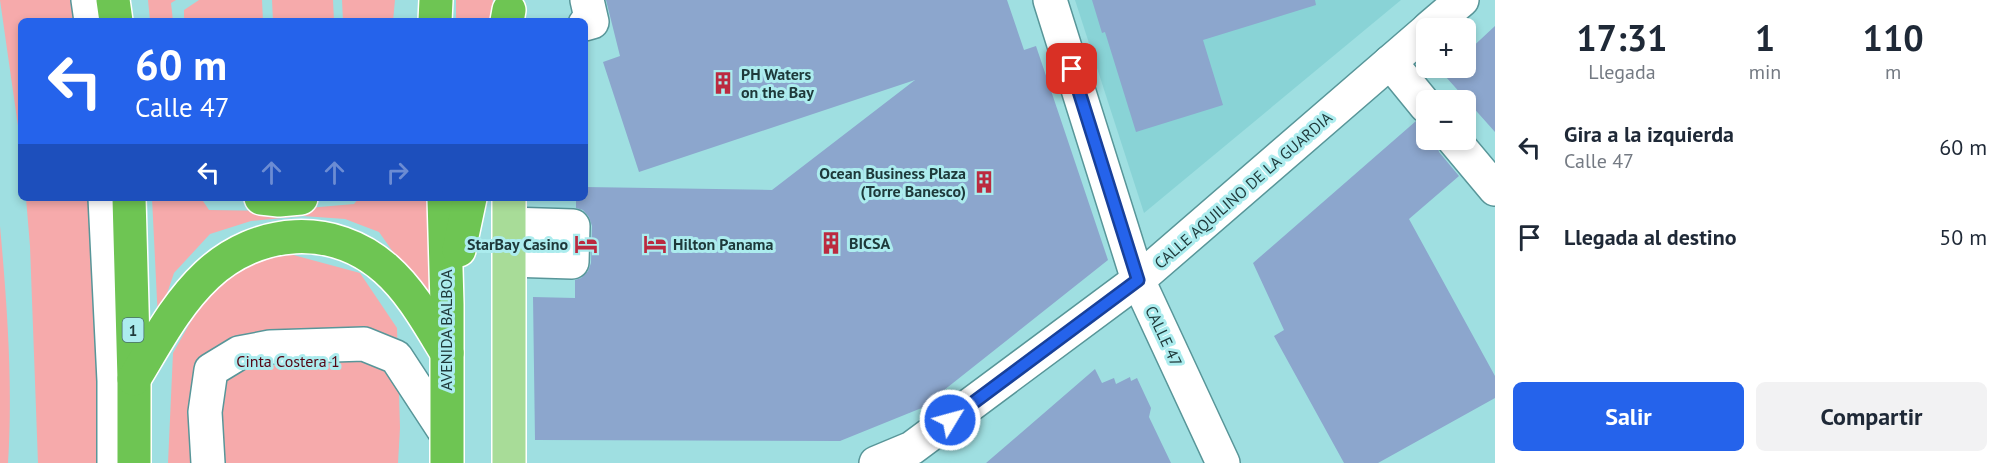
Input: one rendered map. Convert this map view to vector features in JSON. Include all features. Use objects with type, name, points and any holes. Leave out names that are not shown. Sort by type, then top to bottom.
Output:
[{"type":"highway","points":[[435,18],[438,0]]},
{"type":"highway","points":[[438,0],[440,18]]},
{"type":"highway","name":"1","points":[[129,201],[134,463]]},
{"type":"highway","name":"AVENIDA BALBOA","points":[[444,201],[447,449]]},
{"type":"highway","points":[[447,304],[469,201]]},
{"type":"highway","points":[[134,379],[178,309],[207,275],[238,251],[283,237],[319,238],[340,242],[356,248],[373,259],[401,284],[419,307],[447,353]]},
{"type":"main road","points":[[509,211],[509,463]]},
{"type":"street","points":[[587,0],[592,21],[588,23]]},
{"type":"street","name":"CALLE 47","points":[[1050,0],[1138,280],[1222,463]]},
{"type":"street","name":"CALLE AQUILINO DE LA GUARDIA","points":[[1442,18],[1462,0]]},
{"type":"street","name":"CALLE AQUILINO DE LA GUARDIA","points":[[876,463],[912,448],[1138,280],[1416,40]]},
{"type":"street","points":[[1390,62],[1416,94]]},
{"type":"street","points":[[1463,150],[1490,183],[1495,216]]},
{"type":"street","points":[[105,201],[114,381],[114,463]]},
{"type":"street","points":[[509,211],[573,226],[572,262],[509,260]]},
{"type":"street","points":[[208,463],[205,412],[211,370],[239,353],[270,347],[364,344],[396,357],[447,449]]},
{"type":"shaded area","points":[[1075,0],[1401,0],[1144,213]]},
{"type":"green space","points":[[0,0],[78,0],[81,18],[18,18],[18,126]]},
{"type":"green space","points":[[148,0],[176,0],[171,3],[173,18],[150,18]]},
{"type":"green space","points":[[199,0],[262,0],[263,18],[184,18],[184,10]]},
{"type":"green space","points":[[272,0],[333,0],[334,18],[273,18]]},
{"type":"green space","points":[[342,0],[395,0],[393,18],[343,18]]},
{"type":"green space","points":[[456,0],[493,0],[492,18],[456,18]]},
{"type":"green space","points":[[26,201],[98,201],[112,463],[38,463]]},
{"type":"green space","points":[[152,201],[203,201],[209,210],[273,211],[354,204],[356,201],[432,201],[439,328],[405,269],[379,232],[345,219],[303,216],[251,221],[210,234],[174,273],[158,320]]},
{"type":"green space","points":[[0,226],[10,374],[8,463],[0,463]]},
{"type":"green space","name":"Cinta Costera 1","points":[[286,253],[360,273],[397,328],[400,428],[398,463],[168,463],[173,353],[216,277]]},
{"type":"building","points":[[606,0],[1007,0],[1024,50],[1036,46],[1108,260],[929,402],[929,405],[840,441],[535,440],[533,297],[575,298],[575,280],[588,271],[591,263],[592,226],[583,210],[576,208],[576,201],[588,201],[588,187],[772,190],[915,80],[639,172],[603,62],[620,56]]},
{"type":"building","points":[[1092,0],[1315,0],[1316,5],[1203,40],[1223,105],[1136,132],[1105,32],[1102,33]]},
{"type":"building","points":[[1495,26],[1495,132],[1476,111],[1476,90],[1458,90],[1447,78],[1476,78],[1476,44]]},
{"type":"building","points":[[1416,121],[1416,150],[1438,150],[1459,176],[1409,219],[1495,376],[1495,398],[1378,463],[1344,463],[1274,336],[1284,330],[1253,263]]},
{"type":"building","points":[[1095,369],[1102,383],[1114,378],[1116,384],[1130,377],[1131,381],[1137,378],[1151,408],[1149,417],[1171,463],[986,463]]},
{"type":"place","name":"PH Waters on the Bay","points":[[723,83]]},
{"type":"place","name":"Ocean Business Plaza (Torre Banesco)","points":[[984,182]]},
{"type":"place","name":"BICSA","points":[[831,243]]},
{"type":"place","name":"StarBay Casino","points":[[586,244]]},
{"type":"place","name":"Hilton Panama","points":[[655,244]]},
{"type":"route","points":[[950,420],[1138,280],[1072,69]]}]
